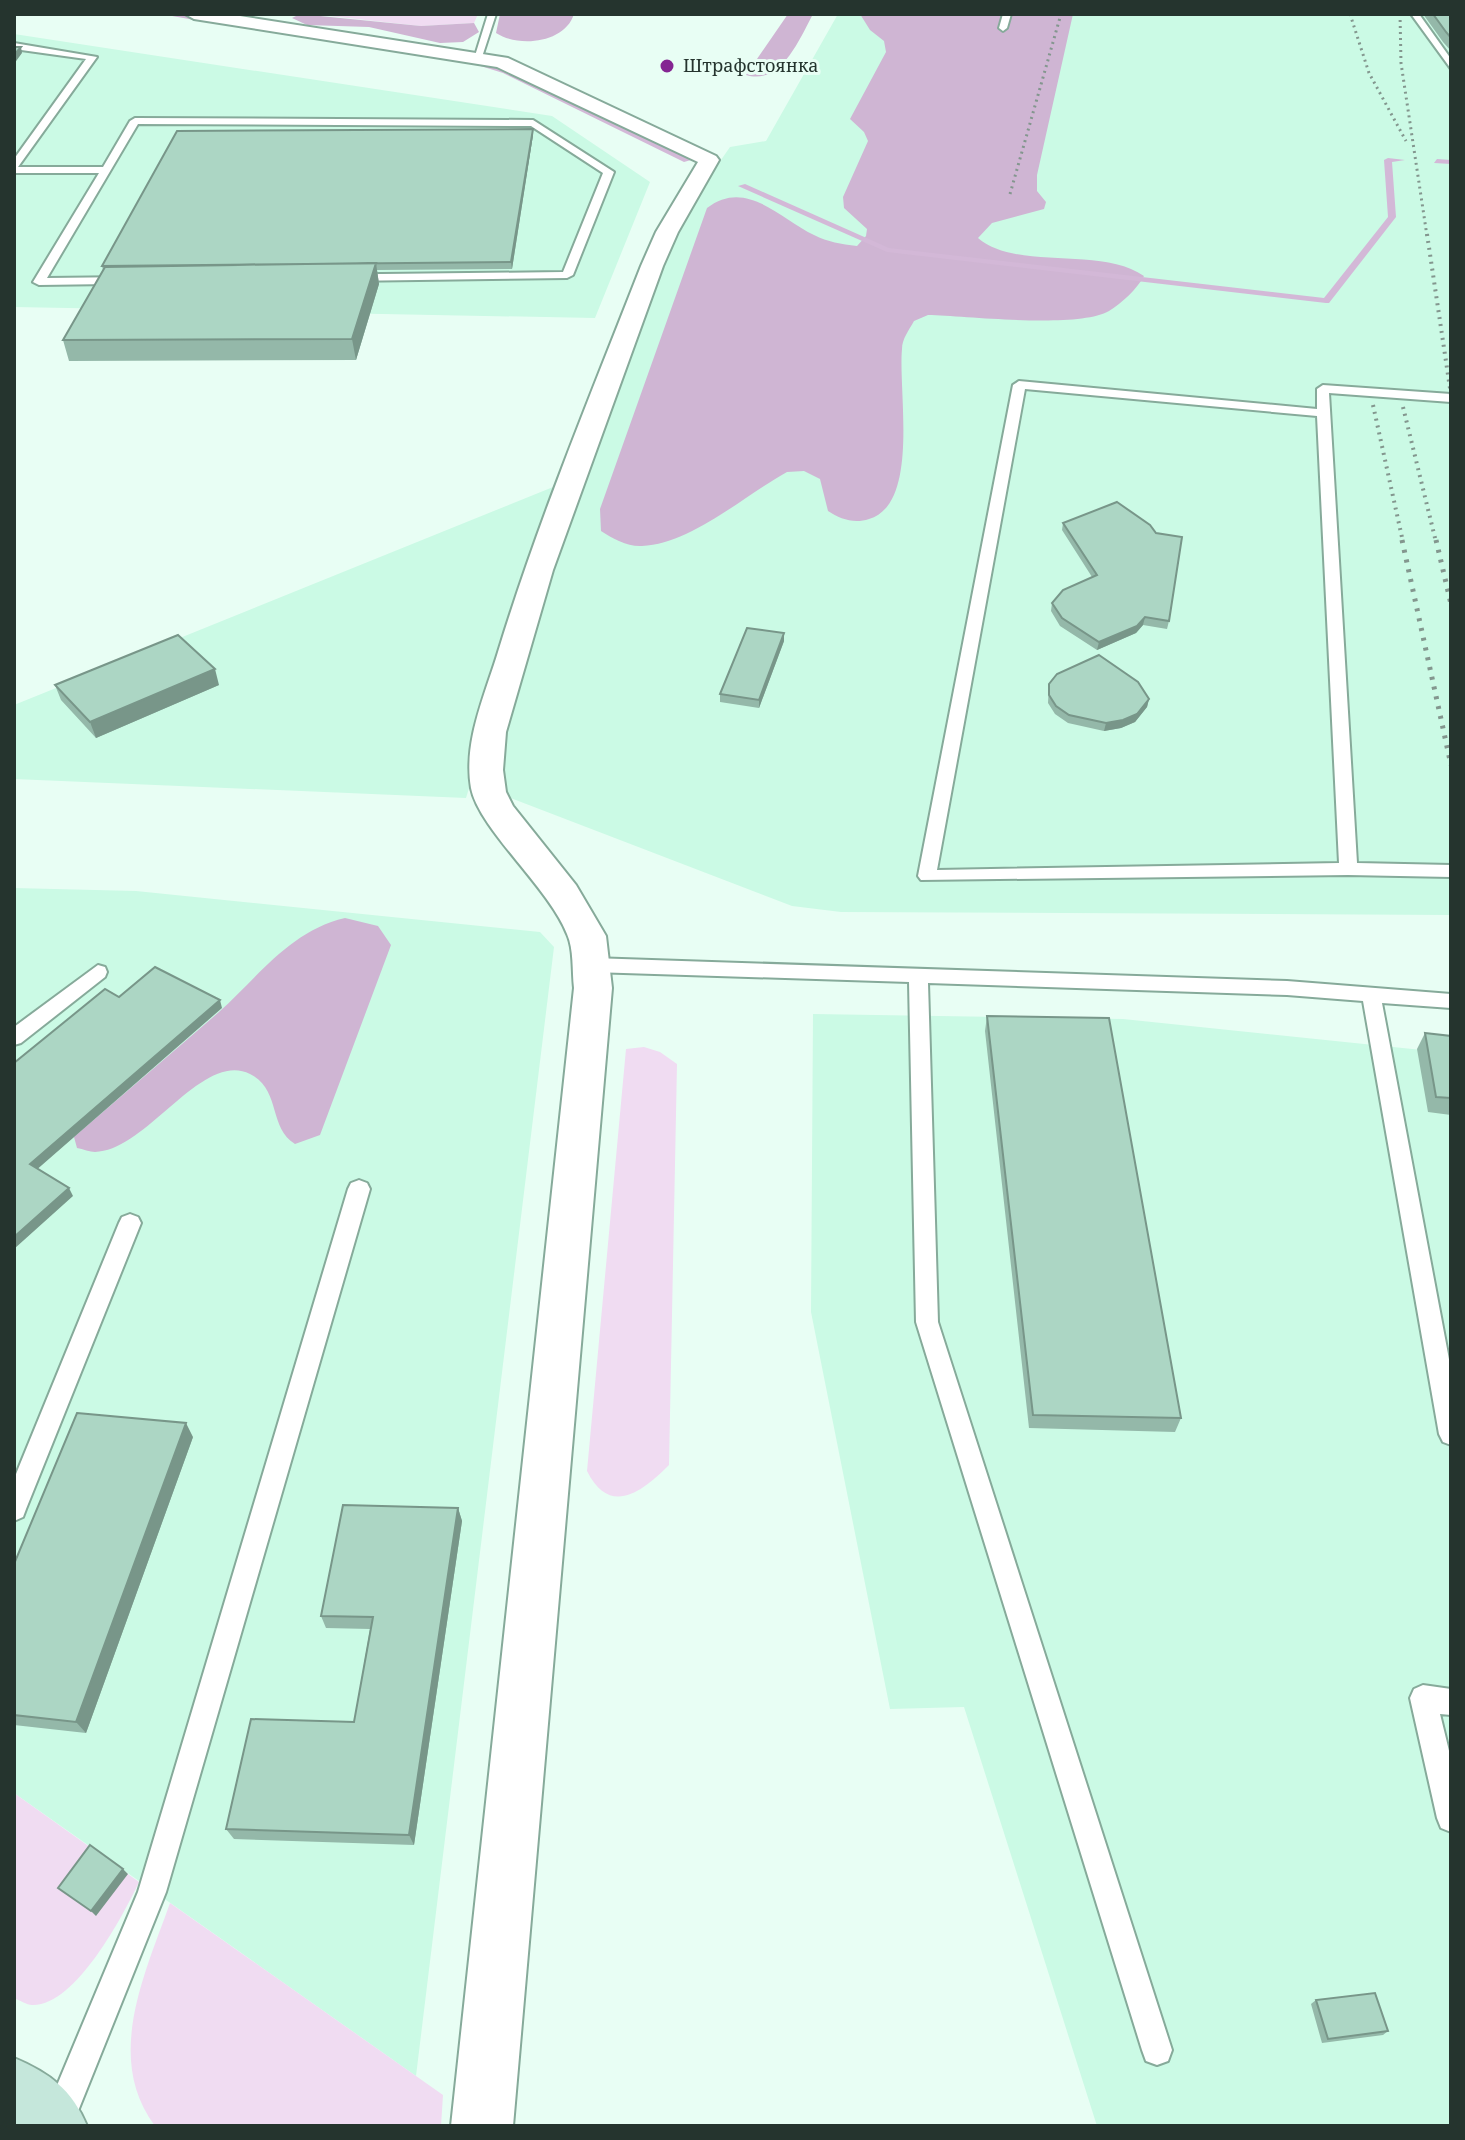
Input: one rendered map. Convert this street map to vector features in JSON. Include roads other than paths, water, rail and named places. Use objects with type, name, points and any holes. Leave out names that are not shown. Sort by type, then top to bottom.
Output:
[{"type":"street","points":[[194,14],[477,57],[511,66],[709,160],[667,232],[652,266],[538,570],[490,732],[486,770],[489,792],[498,810],[575,913],[587,936],[592,965],[591,1032],[482,2126]]},
{"type":"street","points":[[14,2092],[54,2126]]},
{"type":"lane","points":[[477,57],[492,14]]},
{"type":"lane","points":[[1003,28],[1007,14]]},
{"type":"lane","points":[[1415,14],[1451,66]]},
{"type":"lane","points":[[14,46],[92,57],[14,168]]},
{"type":"lane","points":[[135,121],[502,122],[533,123],[609,172],[567,275],[39,282],[105,170],[135,121]]},
{"type":"lane","points":[[14,168],[105,170]]},
{"type":"lane","points":[[1323,413],[1019,385],[927,876],[1348,869],[1451,871]]},
{"type":"lane","points":[[1348,869],[1323,389],[1451,398]]},
{"type":"lane","points":[[592,965],[1371,993],[1451,1001]]},
{"type":"lane","points":[[14,1038],[98,972]]},
{"type":"lane","points":[[918,975],[927,1322],[1157,2050]]},
{"type":"lane","points":[[1371,993],[1451,1434]]},
{"type":"lane","points":[[54,2126],[152,1892],[359,1189]]},
{"type":"lane","points":[[14,1509],[130,1223]]},
{"type":"lane","points":[[1451,1702],[1423,1698],[1451,1818]]},
{"type":"waterway","points":[[164,14],[211,21]]},
{"type":"waterway","points":[[473,62],[505,72],[687,160]]},
{"type":"waterway","points":[[742,186],[887,250],[1326,301],[1392,217],[1388,160],[1401,160]]},
{"type":"waterway","points":[[1437,161],[1451,162]]},
{"type":"railway","points":[[1010,194],[1061,14]]},
{"type":"railway","points":[[1350,14],[1369,73],[1406,141]]},
{"type":"railway","points":[[1400,14],[1401,63],[1427,236]]},
{"type":"railway","points":[[1427,234],[1451,395]]},
{"type":"railway","points":[[1373,405],[1403,542]]},
{"type":"railway","points":[[1403,407],[1436,542]]},
{"type":"railway","points":[[1402,540],[1451,765]]},
{"type":"railway","points":[[1436,540],[1451,604]]},
{"type":"place","name":"Штрафстоянка","points":[[667,66]]}]
